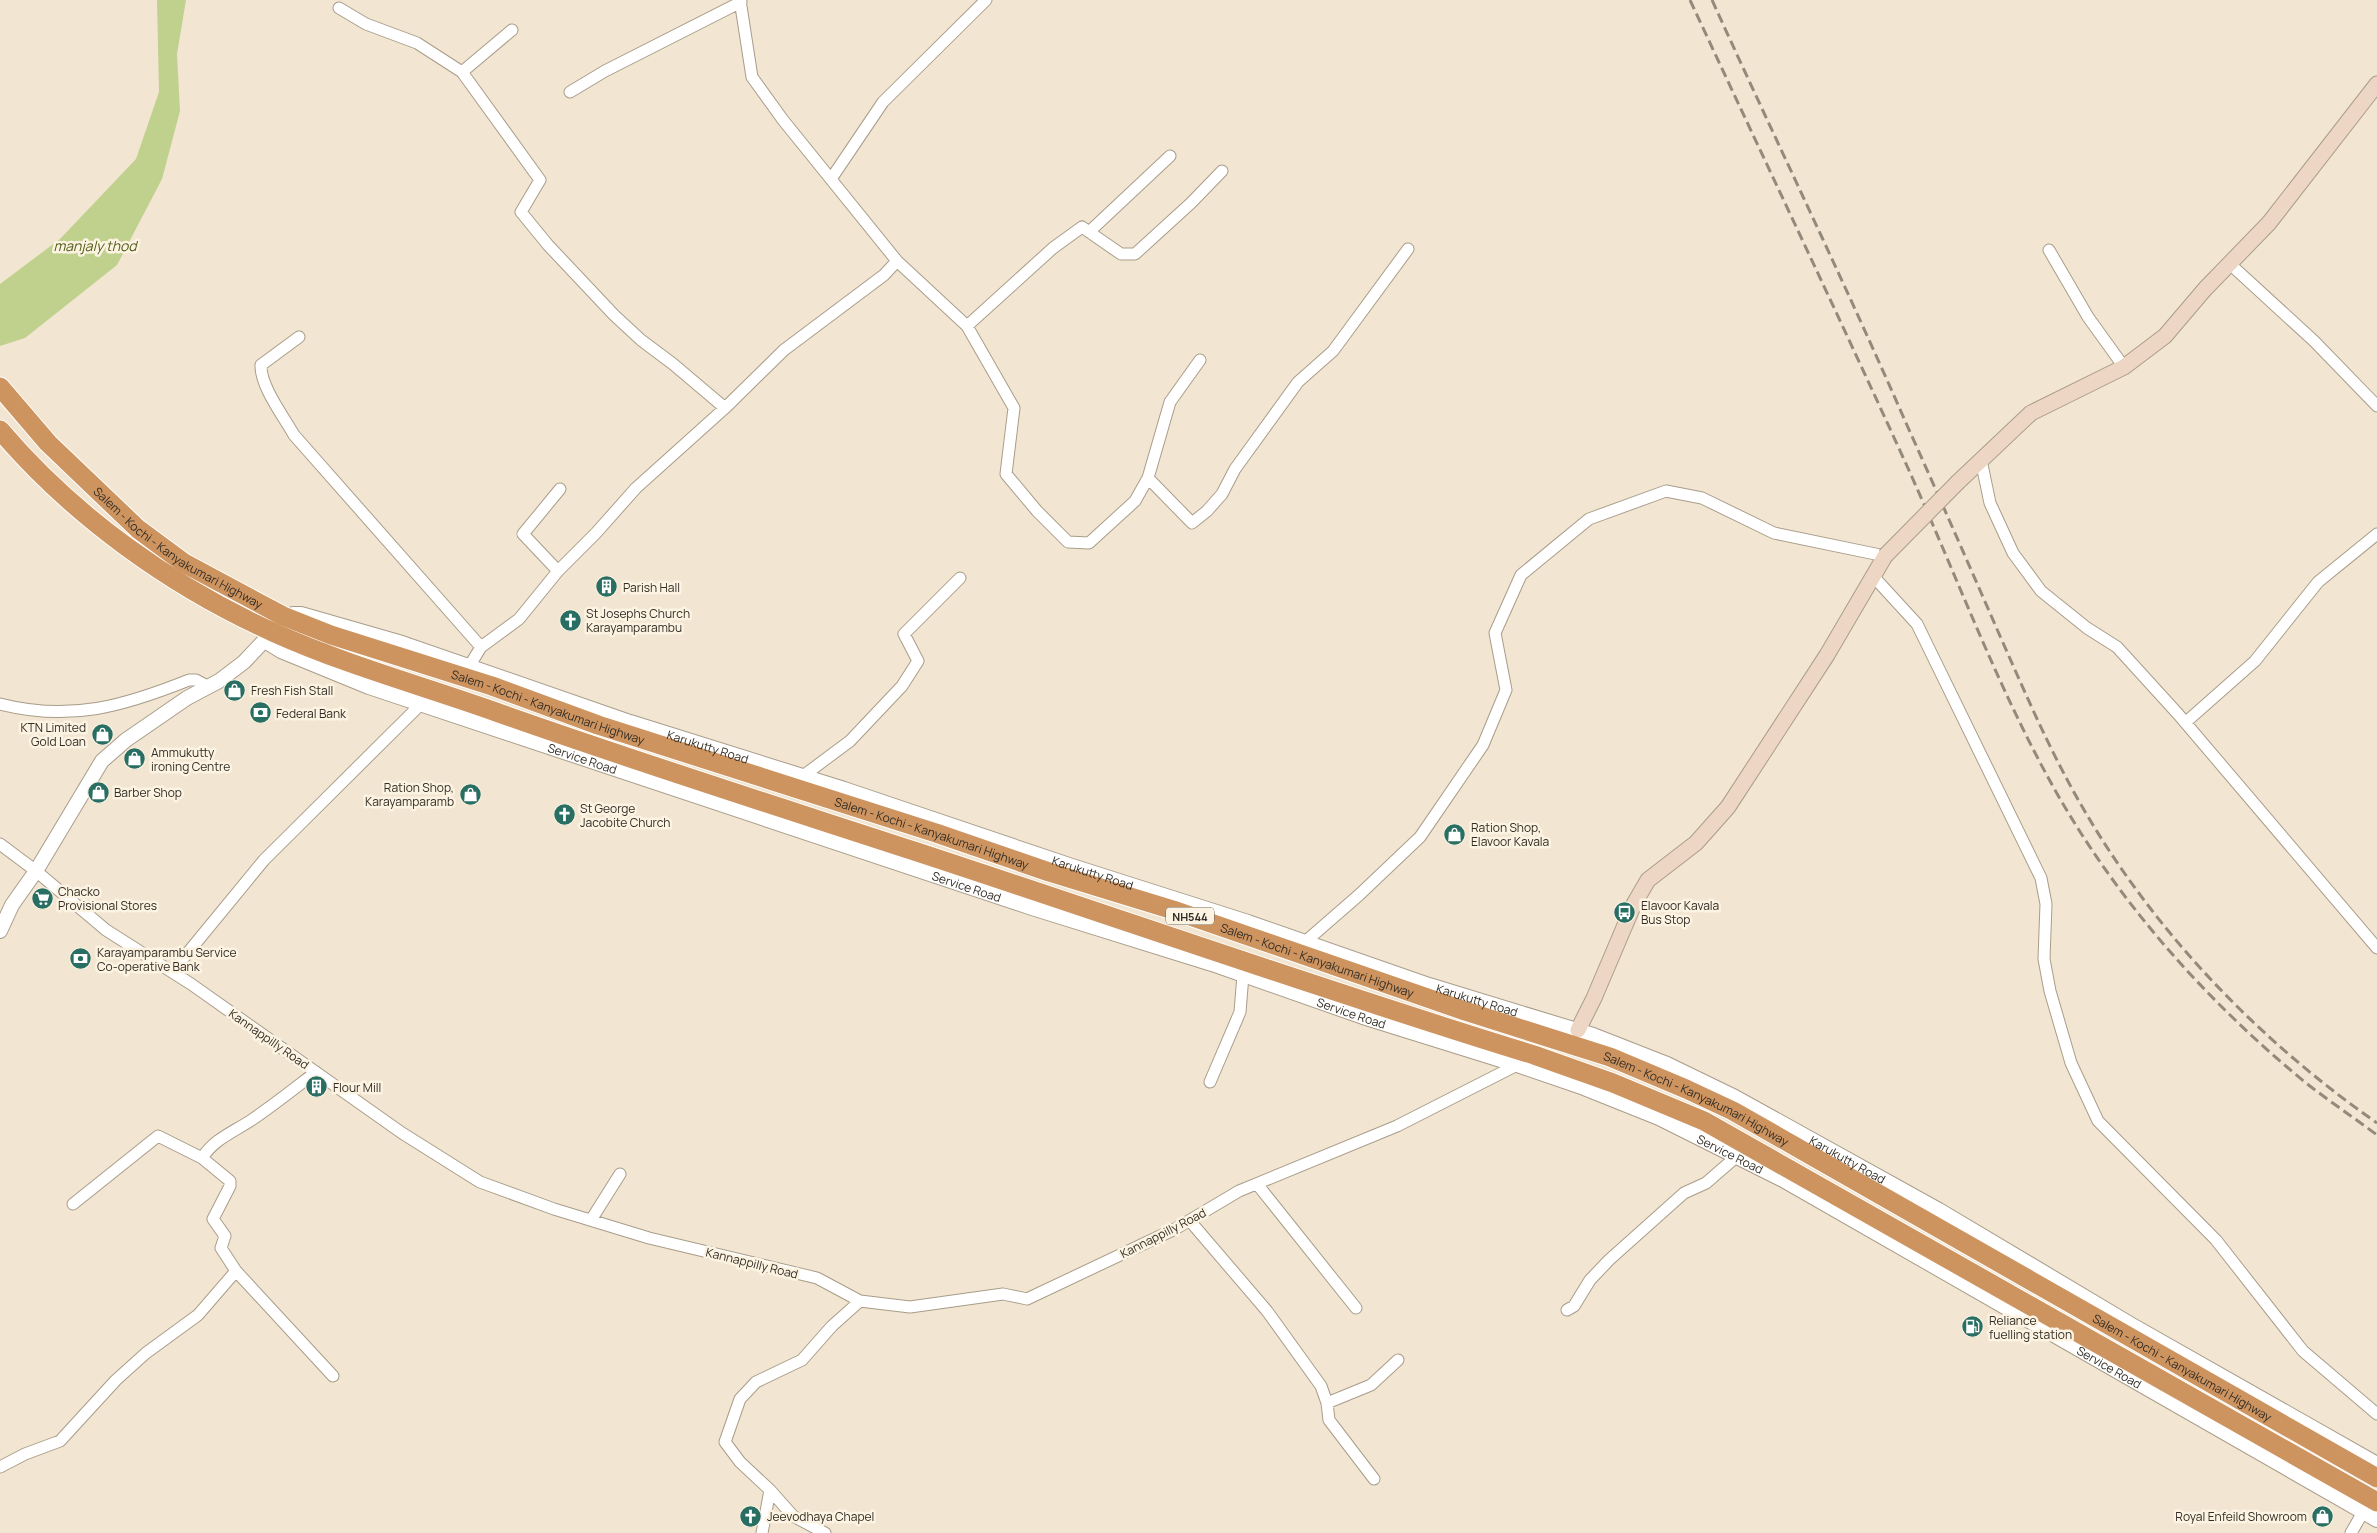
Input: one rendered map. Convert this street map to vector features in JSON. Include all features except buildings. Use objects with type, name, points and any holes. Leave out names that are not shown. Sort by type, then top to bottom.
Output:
[{"type":"highway","name":"Salem - Kochi - Kanyakumari Highway","points":[[1,388],[48,442],[138,529],[184,563],[283,616],[331,635],[492,686],[598,725],[936,833],[1049,872],[1174,910],[1456,1008],[1574,1037],[1733,1111],[2377,1478]]},
{"type":"highway","name":"Salem - Kochi - Kanyakumari Highway","points":[[0,430],[26,461],[63,497],[124,543],[185,585],[269,637],[368,668],[674,774],[1534,1055],[1613,1083],[1704,1121],[2370,1507]]},
{"type":"highway","points":[[1517,1065],[1534,1055]]},
{"type":"main road","points":[[1574,1037],[1594,998],[1634,904],[1648,880],[1696,843],[1728,807],[1827,655],[1885,556],[1958,482],[2031,413],[2124,367],[2165,336],[2269,223],[2377,84]]},
{"type":"street","points":[[831,179],[883,102],[986,0]]},
{"type":"street","points":[[570,92],[604,71],[741,1],[752,77],[783,120],[898,261],[927,286],[967,326],[1014,408],[1006,474],[1037,511],[1068,542],[1089,543],[1135,501],[1148,478],[1170,402],[1200,360]]},
{"type":"street","points":[[339,8],[366,24],[417,43],[462,72],[540,180],[521,212],[548,245],[614,315],[641,340],[725,408]]},
{"type":"street","points":[[462,72],[512,30]]},
{"type":"street","points":[[1089,232],[1170,156]]},
{"type":"street","points":[[967,326],[1053,248],[1082,227],[1121,254],[1135,254],[1191,203],[1222,171]]},
{"type":"street","points":[[1148,478],[1192,522],[1207,511],[1222,494],[1235,469],[1298,382],[1332,351],[1408,249]]},
{"type":"street","points":[[2049,250],[2088,317],[2124,367]]},
{"type":"street","points":[[470,665],[481,647],[519,619],[558,571],[596,534],[636,488],[725,408],[784,350],[884,275],[898,261]]},
{"type":"street","points":[[2230,264],[2314,341],[2377,406]]},
{"type":"street","points":[[299,338],[260,365],[260,372],[270,395],[294,435],[481,647]]},
{"type":"street","points":[[1981,460],[1990,503],[2013,553],[2041,591],[2087,628],[2117,647],[2186,722],[2377,948]]},
{"type":"street","points":[[558,571],[524,534],[560,489]]},
{"type":"street","points":[[1305,942],[1360,895],[1420,837],[1483,745],[1506,690],[1495,633],[1521,575],[1589,519],[1666,491],[1702,498],[1774,533],[1885,556]]},
{"type":"street","points":[[2186,722],[2255,661],[2318,582],[2377,534]]},
{"type":"street","points":[[1874,576],[1917,624],[2041,878],[2046,904],[2044,959],[2050,991],[2071,1063],[2098,1121],[2216,1240],[2303,1351],[2377,1414]]},
{"type":"street","points":[[803,776],[850,740],[902,686],[918,661],[904,634],[960,578]]},
{"type":"street","name":"Karukutty Road","points":[[283,616],[301,614],[470,665],[630,722],[803,776],[1305,942],[1702,1080],[1984,1235],[2132,1325],[2377,1464]]},
{"type":"street","points":[[0,931],[12,905],[36,871],[102,761],[126,740],[187,698],[209,687],[244,662],[269,637],[283,616]]},
{"type":"street","name":"Service Road","points":[[269,637],[281,651],[324,670],[421,704],[1363,1017],[1517,1065],[1659,1118],[1783,1180],[2370,1507],[2377,1520]]},
{"type":"street","points":[[0,704],[32,710],[89,710],[138,700],[189,680],[196,680],[209,687]]},
{"type":"street","points":[[172,972],[264,860],[421,704]]},
{"type":"street","name":"Kannappilly Road","points":[[0,844],[36,871],[106,930],[172,972],[402,1133],[480,1182],[650,1238],[817,1278],[860,1301],[910,1307],[1004,1294],[1027,1299],[1190,1221],[1239,1191],[1397,1126],[1517,1065]]},
{"type":"street","points":[[1210,1082],[1240,1012],[1243,976]]},
{"type":"street","points":[[202,1158],[209,1147],[222,1136],[274,1105],[316,1072]]},
{"type":"street","points":[[73,1204],[158,1136],[202,1158],[230,1181],[230,1186],[213,1219],[225,1236],[221,1248],[236,1271],[333,1376]]},
{"type":"street","points":[[1567,1310],[1574,1306],[1590,1280],[1609,1260],[1684,1193],[1706,1183],[1736,1157]]},
{"type":"street","points":[[591,1220],[620,1174]]},
{"type":"street","points":[[1257,1184],[1356,1308]]},
{"type":"street","points":[[1190,1221],[1267,1311],[1321,1386],[1327,1403],[1329,1420],[1374,1479]]},
{"type":"street","points":[[0,1467],[25,1454],[60,1442],[116,1380],[146,1353],[198,1315],[236,1271]]},
{"type":"street","points":[[825,1533],[793,1516],[770,1490],[740,1462],[725,1442],[740,1399],[756,1382],[802,1360],[832,1326],[860,1301]]},
{"type":"street","points":[[1327,1403],[1370,1385],[1398,1360]]},
{"type":"street","points":[[762,1533],[770,1490]]},
{"type":"street","points":[[2351,1533],[2370,1507]]},
{"type":"water","name":"manjaly thod","points":[[157,0],[186,0],[177,54],[180,111],[162,179],[117,265],[25,338],[0,346],[0,284],[60,239],[136,159],[159,92]]},
{"type":"railway","points":[[1690,0],[1907,466],[2007,696],[2052,785],[2077,827],[2126,898],[2153,931],[2181,964],[2241,1026],[2306,1083],[2377,1135]]},
{"type":"railway","points":[[1712,0],[1859,317],[2030,704],[2063,772],[2087,815],[2115,860],[2146,903],[2180,945],[2216,984],[2253,1022],[2293,1058],[2334,1092],[2377,1123]]},
{"type":"place","name":"Parish Hall","points":[[607,587]]},
{"type":"place","name":"St Josephs Church Karayamparambu","points":[[570,620]]},
{"type":"place","name":"Fresh Fish Stall","points":[[235,690]]},
{"type":"place","name":"Federal Bank","points":[[260,713]]},
{"type":"place","name":"KTN Limited Gold Loan","points":[[102,734]]},
{"type":"place","name":"Ammukutty ironing Centre","points":[[135,759]]},
{"type":"place","name":"Barber Shop","points":[[98,792]]},
{"type":"place","name":"Ration Shop, Karayamparamb","points":[[470,794]]},
{"type":"place","name":"St George Jacobite Church","points":[[564,815]]},
{"type":"place","name":"Ration Shop, Elavoor Kavala","points":[[1455,834]]},
{"type":"place","name":"Chacko Provisional Stores","points":[[42,898]]},
{"type":"place","name":"Elavoor Kavala Bus Stop","points":[[1625,912]]},
{"type":"place","name":"Karayamparambu Service Co-operative Bank","points":[[81,959]]},
{"type":"place","name":"Flour Mill","points":[[317,1087]]},
{"type":"place","name":"Reliance fuelling station","points":[[1973,1327]]},
{"type":"place","name":"Jeevodhaya Chapel","points":[[751,1516]]},
{"type":"place","name":"Royal Enfeild Showroom","points":[[2323,1516]]}]
